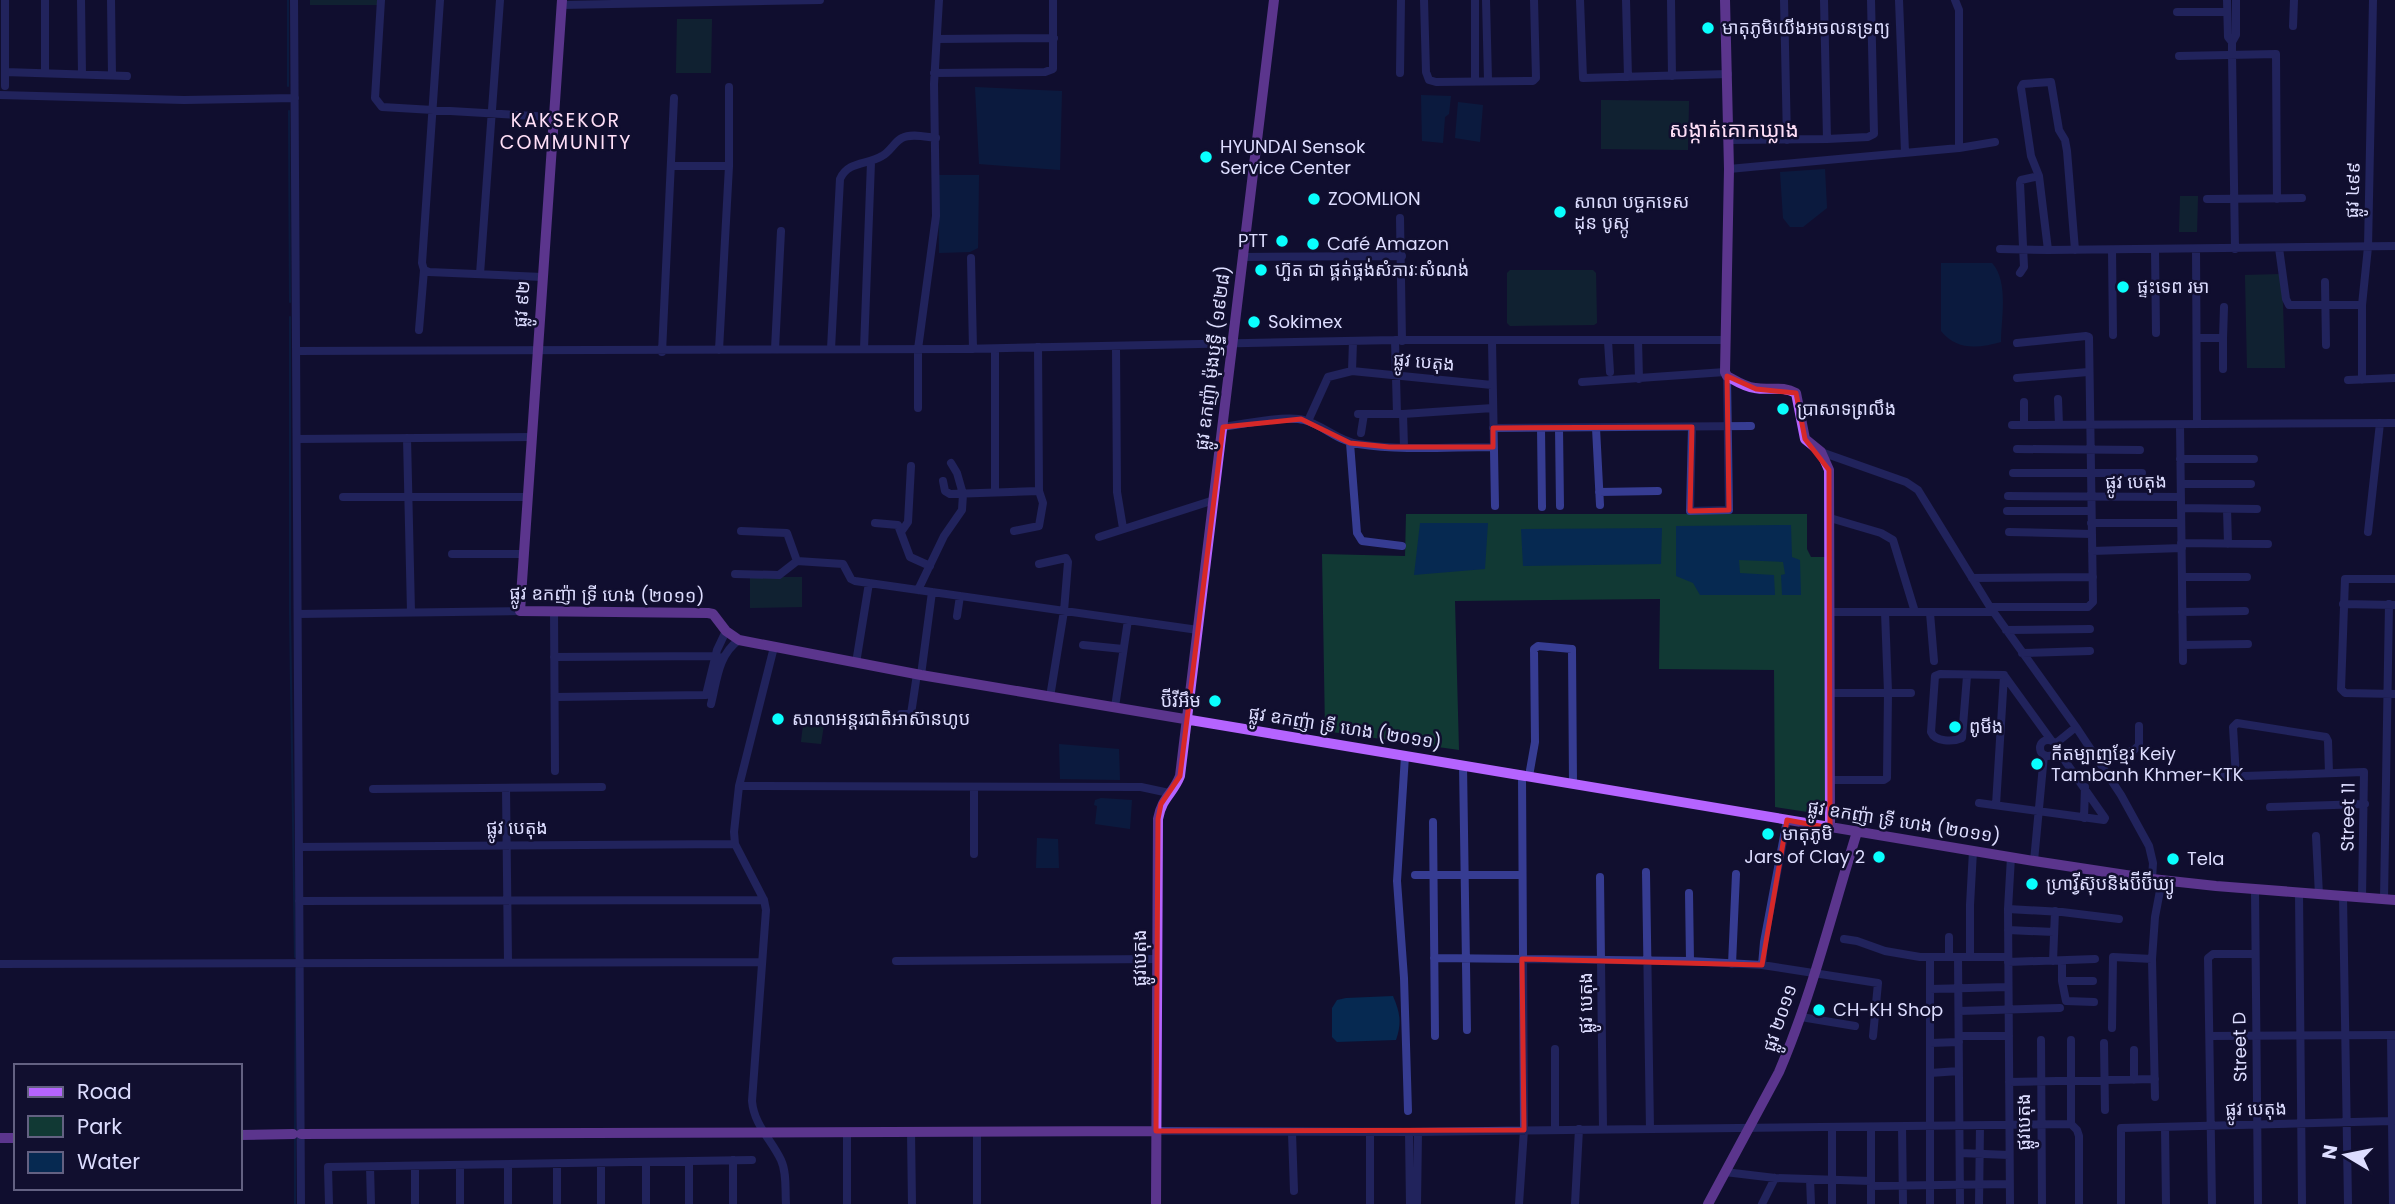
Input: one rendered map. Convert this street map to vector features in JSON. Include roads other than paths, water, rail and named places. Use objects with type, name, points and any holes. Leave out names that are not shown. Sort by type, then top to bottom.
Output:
[{"type":"main road","name":"ផ្លូវ ឧកញ៉ា ម៉ុងឫទ្ធី (១៩២៨)","points":[[1188,720],[1274,0]]},
{"type":"main road","points":[[1725,0],[1729,169],[1726,374],[1756,389],[1780,388],[1796,393],[1805,439],[1821,452],[1829,470],[1830,828]]},
{"type":"main road","name":"ផ្លូវ ៩២","points":[[520,611],[561,2]]},
{"type":"main road","name":"ផ្លូវ ឧកញ៉ា ទ្រី ហេង (២០១១)","points":[[520,611],[708,613],[713,614],[726,631],[739,640],[919,675],[1830,828],[2157,880],[2390,899]]},
{"type":"main road","name":"ផ្លូវបេតុង","points":[[1156,1204],[1158,819],[1161,804],[1177,785],[1180,776],[1188,720]]},
{"type":"main road","name":"ផ្លូវ ២០១១","points":[[1708,1204],[1779,1072],[1801,1017],[1857,832]]},
{"type":"main road","points":[[242,1135],[1156,1132]]},
{"type":"street","points":[[5,0],[5,86]]},
{"type":"street","points":[[44,0],[45,73]]},
{"type":"street","points":[[81,0],[82,74]]},
{"type":"street","points":[[111,0],[112,75]]},
{"type":"street","points":[[294,0],[300,962],[297,1134],[301,1204]]},
{"type":"street","points":[[381,0],[375,98],[382,107],[552,117]]},
{"type":"street","points":[[419,330],[440,0]]},
{"type":"street","points":[[480,274],[499,0]]},
{"type":"street","points":[[561,2],[820,0]]},
{"type":"street","points":[[918,408],[918,349],[936,216],[934,73],[939,0]]},
{"type":"street","points":[[934,73],[1049,71],[1054,65],[1053,0]]},
{"type":"street","points":[[1400,72],[1401,0]]},
{"type":"street","points":[[1424,0],[1426,72],[1429,80],[1533,81],[1534,0]]},
{"type":"street","points":[[1475,0],[1475,80]]},
{"type":"street","points":[[1486,0],[1488,80]]},
{"type":"street","points":[[1580,0],[1583,78],[1728,74]]},
{"type":"street","points":[[1626,0],[1628,77]]},
{"type":"street","points":[[1671,0],[1672,76]]},
{"type":"street","points":[[1784,0],[1787,140]]},
{"type":"street","points":[[1824,0],[1828,139]]},
{"type":"street","points":[[1728,140],[1828,139],[1868,137],[1874,134],[1871,0]]},
{"type":"street","points":[[1899,0],[1905,152]]},
{"type":"street","points":[[1955,0],[1959,10],[1959,148]]},
{"type":"street","points":[[2227,0],[2228,37],[2232,42]]},
{"type":"street","points":[[2235,249],[2232,42],[2236,35],[2236,0]]},
{"type":"street","points":[[2293,26],[2294,0]]},
{"type":"street","name":"ផ្លូវ ៤៩៩","points":[[2362,380],[2362,305],[2368,247],[2373,0]]},
{"type":"street","points":[[2177,12],[2227,12]]},
{"type":"street","points":[[937,39],[1054,38]]},
{"type":"street","points":[[2179,56],[2276,54],[2277,199]]},
{"type":"street","points":[[5,72],[127,76]]},
{"type":"street","points":[[2048,250],[2039,176],[2031,156],[2021,88],[2023,84],[2051,82],[2059,130],[2067,151],[2075,250]]},
{"type":"street","points":[[719,350],[729,166],[730,87]]},
{"type":"street","points":[[0,95],[184,100],[295,98]]},
{"type":"street","points":[[662,352],[674,97]]},
{"type":"street","points":[[831,349],[840,179],[843,171],[854,165],[872,162],[892,149],[900,138],[936,138]]},
{"type":"street","points":[[1729,169],[1959,148],[1996,142]]},
{"type":"street","points":[[864,349],[872,162]]},
{"type":"street","points":[[671,166],[729,166]]},
{"type":"street","points":[[2020,273],[2024,267],[2020,183],[2027,178],[2039,176]]},
{"type":"street","points":[[2207,199],[2302,198]]},
{"type":"street","points":[[1400,218],[1402,256],[1396,376],[1405,447]]},
{"type":"street","points":[[775,349],[781,231]]},
{"type":"street","points":[[2000,249],[2395,246]]},
{"type":"street","points":[[2279,248],[2288,303],[2294,306],[2362,305]]},
{"type":"street","points":[[2155,249],[2156,333]]},
{"type":"street","points":[[2196,249],[2197,423]]},
{"type":"street","points":[[2112,250],[2113,335]]},
{"type":"street","points":[[1243,257],[1402,256]]},
{"type":"street","points":[[971,258],[973,349]]},
{"type":"street","points":[[424,270],[542,277]]},
{"type":"street","points":[[2325,282],[2326,345]]},
{"type":"street","points":[[2223,369],[2224,307]]},
{"type":"street","points":[[1829,612],[2088,607],[2093,602],[2089,337],[2017,343]]},
{"type":"street","points":[[2197,338],[2223,338]]},
{"type":"street","points":[[1638,340],[1639,379]]},
{"type":"street","points":[[296,351],[662,352],[1116,348],[1353,341],[1726,340]]},
{"type":"street","points":[[1308,421],[1328,377],[1352,371],[1353,341]]},
{"type":"street","points":[[1492,341],[1495,506]]},
{"type":"street","points":[[1608,341],[1610,372]]},
{"type":"street","points":[[1014,531],[1039,526],[1041,523],[1043,503],[1040,491],[1038,347]]},
{"type":"street","points":[[1116,348],[1117,492],[1123,528]]},
{"type":"street","points":[[995,349],[995,491]]},
{"type":"street","name":"ផ្លូវ បេតុង","points":[[1352,371],[1492,384]]},
{"type":"street","points":[[2017,378],[2088,372]]},
{"type":"street","points":[[1582,382],[1726,374],[1729,510],[1690,511],[1692,427]]},
{"type":"street","points":[[2348,380],[2395,378]]},
{"type":"street","points":[[2058,398],[2059,425]]},
{"type":"street","points":[[2024,402],[2024,425]]},
{"type":"street","points":[[1361,433],[1361,414],[1493,408]]},
{"type":"street","points":[[1223,426],[1294,418],[1308,421],[1350,443],[1405,447],[1493,447]]},
{"type":"street","points":[[2368,532],[2380,423]]},
{"type":"street","points":[[2012,425],[2395,423]]},
{"type":"street","points":[[2180,425],[2183,661]]},
{"type":"street","points":[[1493,428],[1751,426]]},
{"type":"street","points":[[1541,428],[1542,507]]},
{"type":"street","points":[[1559,428],[1560,506]]},
{"type":"street","points":[[1596,428],[1600,505]]},
{"type":"street","points":[[297,439],[531,437]]},
{"type":"street","points":[[407,438],[411,612]]},
{"type":"street","points":[[1350,443],[1357,533],[1363,541],[1402,545]]},
{"type":"street","points":[[2017,449],[2140,450]]},
{"type":"street","points":[[1821,452],[1912,485],[1917,490],[1991,609],[2077,727],[2121,794],[2149,846],[2157,880],[2151,959],[2155,1097]]},
{"type":"street","points":[[2180,459],[2254,458]]},
{"type":"street","points":[[918,590],[944,536],[962,510],[963,494],[951,463]]},
{"type":"street","points":[[901,532],[908,522],[911,466]]},
{"type":"street","points":[[2013,472],[2142,473]]},
{"type":"street","points":[[943,481],[944,491],[963,494],[1040,491]]},
{"type":"street","points":[[2180,484],[2251,484]]},
{"type":"street","points":[[1600,492],[1658,491]]},
{"type":"street","name":"ផ្លូវ បេតុង","points":[[2007,496],[2181,497]]},
{"type":"street","points":[[343,497],[527,497]]},
{"type":"street","points":[[1099,537],[1214,500]]},
{"type":"street","points":[[2181,508],[2257,509]]},
{"type":"street","points":[[2227,509],[2228,544]]},
{"type":"street","points":[[2007,511],[2091,511]]},
{"type":"street","points":[[1829,518],[1881,533],[1893,540],[1915,612]]},
{"type":"street","points":[[875,523],[895,524],[900,527],[910,557],[930,566]]},
{"type":"street","points":[[2091,523],[2181,523]]},
{"type":"street","points":[[741,531],[787,533],[797,561]]},
{"type":"street","points":[[2009,533],[2092,534]]},
{"type":"street","points":[[2092,551],[2181,545],[2269,544]]},
{"type":"street","points":[[453,554],[523,554]]},
{"type":"street","points":[[1038,564],[1067,559],[1064,611],[1050,697]]},
{"type":"street","points":[[735,574],[779,575],[797,561],[843,564],[851,579],[869,583],[1198,630]]},
{"type":"street","points":[[1972,578],[2093,577]]},
{"type":"street","points":[[2182,578],[2247,577]]},
{"type":"street","points":[[2392,694],[2342,691],[2343,604],[2345,579],[2395,579]]},
{"type":"street","points":[[856,663],[869,583]]},
{"type":"street","points":[[901,714],[911,714],[932,593]]},
{"type":"street","points":[[957,615],[960,596]]},
{"type":"street","points":[[2343,604],[2392,604],[2390,899]]},
{"type":"street","name":"ផ្លូវ ឧកញ៉ា ទ្រី ហេង (២០១១)","points":[[298,614],[520,611]]},
{"type":"street","points":[[554,611],[555,771]]},
{"type":"street","points":[[2182,612],[2245,611]]},
{"type":"street","points":[[1830,780],[1887,778],[1885,612]]},
{"type":"street","points":[[1930,612],[1934,661]]},
{"type":"street","points":[[1115,707],[1128,620]]},
{"type":"street","points":[[2006,630],[2090,629]]},
{"type":"street","points":[[555,697],[706,695],[726,631]]},
{"type":"street","points":[[711,704],[719,657],[739,640]]},
{"type":"street","points":[[2183,645],[2248,644]]},
{"type":"street","points":[[1083,645],[1123,649]]},
{"type":"street","points":[[1519,1204],[1524,1130],[1522,875],[1526,776],[1535,742],[1534,649],[1538,646],[1572,649],[1573,784]]},
{"type":"street","points":[[774,647],[739,786],[734,844],[764,900],[766,911],[752,1101],[753,1114],[782,1162],[786,1204]]},
{"type":"street","points":[[2022,653],[2090,652]]},
{"type":"street","points":[[554,657],[719,657]]},
{"type":"street","points":[[1967,676],[1962,738],[1937,739],[1931,732],[1935,676],[2004,675]]},
{"type":"street","points":[[1996,805],[2004,675]]},
{"type":"street","points":[[1979,803],[2105,819],[2004,675]]},
{"type":"street","points":[[1830,693],[1911,693]]},
{"type":"street","points":[[2002,698],[2021,700]]},
{"type":"street","name":"Street 11","points":[[2235,777],[2233,727],[2237,723],[2326,737],[2329,773]]},
{"type":"street","points":[[2100,763],[2134,750],[2139,745],[2138,726]]},
{"type":"street","points":[[2044,755],[2052,755],[2054,744],[2077,727]]},
{"type":"street","points":[[2034,861],[2044,755],[2039,748],[2040,743],[2045,740],[2054,744]]},
{"type":"street","points":[[1405,756],[1397,881],[1404,978],[1408,1111]]},
{"type":"street","points":[[1463,765],[1467,1030]]},
{"type":"street","name":"Street 11","points":[[2216,777],[2364,772],[2362,897]]},
{"type":"street","points":[[739,786],[1141,787],[1170,793]]},
{"type":"street","points":[[373,789],[602,787]]},
{"type":"street","points":[[974,787],[974,854]]},
{"type":"street","points":[[2084,818],[2085,787]]},
{"type":"street","points":[[506,788],[508,962]]},
{"type":"street","points":[[2270,807],[2365,804]]},
{"type":"street","points":[[1762,965],[1787,820]]},
{"type":"street","points":[[1433,822],[1435,1036]]},
{"type":"street","points":[[2316,836],[2319,895]]},
{"type":"street","name":"ផ្លូវ បេតុង","points":[[299,847],[734,844]]},
{"type":"street","points":[[1970,957],[1973,851]]},
{"type":"street","points":[[2010,1204],[2008,909],[2011,857]]},
{"type":"street","points":[[1646,872],[1650,1129]]},
{"type":"street","points":[[1732,964],[1736,874]]},
{"type":"street","points":[[1415,875],[1522,875]]},
{"type":"street","name":"ផ្លូវ បេតុង","points":[[1600,877],[1603,1129]]},
{"type":"street","name":"Street D","points":[[2255,890],[2258,1204]]},
{"type":"street","points":[[1689,893],[1690,961]]},
{"type":"street","points":[[2299,893],[2302,1204]]},
{"type":"street","points":[[2343,896],[2348,1204]]},
{"type":"street","points":[[299,901],[764,900]]},
{"type":"street","points":[[2008,909],[2055,911],[2119,919]]},
{"type":"street","points":[[2055,911],[2057,961],[2066,1001],[2094,1002]]},
{"type":"street","points":[[2008,930],[2054,932]]},
{"type":"street","points":[[1949,937],[1959,988],[1960,1204]]},
{"type":"street","points":[[1844,939],[1885,951],[1930,957],[2057,961],[2095,959]]},
{"type":"street","points":[[2212,1204],[2209,955],[2255,954]]},
{"type":"street","points":[[1930,957],[1930,1204]]},
{"type":"street","points":[[2112,1028],[2113,957],[2151,959]]},
{"type":"street","points":[[1434,958],[1690,961],[1762,965],[1814,972],[1878,984],[1873,1036]]},
{"type":"street","points":[[896,961],[1157,959]]},
{"type":"street","points":[[0,964],[762,962]]},
{"type":"street","points":[[2062,981],[2093,981]]},
{"type":"street","points":[[1930,989],[2008,986]]},
{"type":"street","points":[[1959,1011],[2060,1009]]},
{"type":"street","points":[[1801,1017],[1855,1026]]},
{"type":"street","points":[[2210,1037],[2393,1035],[2393,1204]]},
{"type":"street","points":[[1930,1043],[2009,1036]]},
{"type":"street","name":"ផ្លូវបេតុង","points":[[2041,1040],[2042,1204]]},
{"type":"street","points":[[2071,1040],[2071,1124],[2079,1136],[2079,1204]]},
{"type":"street","points":[[2104,1043],[2105,1110]]},
{"type":"street","points":[[1555,1049],[1555,1129]]},
{"type":"street","points":[[2134,1050],[2134,1080]]},
{"type":"street","points":[[1930,1073],[1959,1071]]},
{"type":"street","points":[[2009,1082],[2155,1079]]},
{"type":"street","name":"ផ្លូវ បេតុង","points":[[2122,1204],[2121,1128],[2392,1121]]},
{"type":"street","points":[[1156,1132],[1413,1132],[2071,1124]]},
{"type":"street","points":[[1979,1204],[1980,1125]]},
{"type":"street","points":[[1832,1127],[1832,1204]]},
{"type":"street","points":[[1871,1127],[1871,1204]]},
{"type":"street","points":[[1902,1127],[1903,1204]]},
{"type":"street","points":[[2165,1127],[2166,1204]]},
{"type":"street","points":[[1575,1204],[1579,1129]]},
{"type":"street","points":[[847,1132],[847,1204]]},
{"type":"street","points":[[911,1132],[912,1204]]},
{"type":"street","points":[[976,1132],[977,1204]]},
{"type":"street","points":[[1370,1132],[1370,1204]]},
{"type":"street","points":[[1410,1204],[1413,1132]]},
{"type":"street","points":[[1413,1132],[1417,1204]]},
{"type":"street","points":[[1292,1133],[1294,1191]]},
{"type":"street","points":[[1960,1153],[2009,1155]]},
{"type":"street","points":[[733,1160],[733,1204]]},
{"type":"street","points":[[329,1204],[328,1167],[752,1160]]},
{"type":"street","points":[[689,1161],[689,1204]]},
{"type":"street","points":[[646,1162],[646,1204]]},
{"type":"street","points":[[601,1163],[601,1204]]},
{"type":"street","points":[[557,1164],[557,1204]]},
{"type":"street","points":[[460,1165],[460,1204]]},
{"type":"street","points":[[508,1165],[508,1204]]},
{"type":"street","points":[[415,1166],[415,1204]]},
{"type":"street","points":[[370,1167],[371,1204]]},
{"type":"street","points":[[1725,1172],[1903,1186],[2010,1184]]},
{"type":"street","points":[[1762,1204],[1775,1178]]},
{"type":"street","points":[[1811,1179],[1811,1204]]},
{"type":"water","points":[[975,87],[1062,91],[1060,170],[979,164]]},
{"type":"water","points":[[1421,95],[1451,96],[1449,114],[1445,117],[1443,143],[1422,141]]},
{"type":"water","points":[[1458,102],[1483,105],[1480,142],[1455,138]]},
{"type":"water","points":[[1825,169],[1827,208],[1803,227],[1790,227],[1783,218],[1780,172]]},
{"type":"water","points":[[938,175],[979,175],[978,248],[970,252],[939,253]]},
{"type":"water","points":[[1941,263],[1992,263],[2001,280],[2001,342],[1985,346],[1961,345],[1941,331]]},
{"type":"water","points":[[1420,523],[1488,523],[1485,569],[1414,575]]},
{"type":"water","points":[[1791,525],[1792,557],[1800,560],[1801,595],[1782,595],[1781,575],[1785,574],[1783,562],[1739,560],[1740,573],[1774,575],[1775,595],[1700,595],[1693,583],[1676,576],[1676,526]]},
{"type":"water","points":[[1662,528],[1661,564],[1523,566],[1521,529]]},
{"type":"water","points":[[1059,744],[1119,749],[1120,780],[1060,779]]},
{"type":"water","points":[[1095,800],[1132,800],[1130,829],[1095,824]]},
{"type":"water","points":[[1037,838],[1058,839],[1059,868],[1036,868]]},
{"type":"water","points":[[1393,996],[1399,1018],[1396,1040],[1337,1042],[1332,1037],[1332,1008],[1337,1000]]},
{"type":"waterway","points":[[288,0],[288,86]]},
{"type":"waterway","points":[[289,111],[290,302]]},
{"type":"waterway","points":[[290,317],[290,613],[295,957]]},
{"type":"waterway","points":[[295,1129],[296,969]]},
{"type":"waterway","points":[[295,1138],[295,1204]]},
{"type":"place","name":"មាតុភូមិយើងអចលនទ្រព្យ","points":[[1708,28]]},
{"type":"place","name":"HYUNDAI Sensok Service Center","points":[[1206,157]]},
{"type":"place","name":"ZOOMLION","points":[[1314,199]]},
{"type":"place","name":"សាលា បច្ចកទេស ដុន បូស្កូ","points":[[1560,212]]},
{"type":"place","name":"PTT","points":[[1282,241]]},
{"type":"place","name":"Café Amazon","points":[[1313,244]]},
{"type":"place","name":"ហ៊ួត ជា ផ្គត់ផ្គង់សំភារៈសំណង់","points":[[1261,270]]},
{"type":"place","name":"ផ្ទះទេព រមា","points":[[2123,287]]},
{"type":"place","name":"Sokimex","points":[[1254,322]]},
{"type":"place","name":"ប្រាសាទព្រលឹង","points":[[1783,409]]},
{"type":"place","name":"ប៊ីវីអឹម","points":[[1215,701]]},
{"type":"place","name":"សាលាអន្ដរជាតិអាស៊ានហូប","points":[[778,719]]},
{"type":"place","name":"ពូមីង","points":[[1955,727]]},
{"type":"place","name":"កីតម្បាញខ្មែរ Keiy Tambanh Khmer-KTK","points":[[2037,764]]},
{"type":"place","name":"មាតុភូមិ","points":[[1768,834]]},
{"type":"place","name":"Jars of Clay 2","points":[[1879,857]]},
{"type":"place","name":"Tela","points":[[2173,859]]},
{"type":"place","name":"ហ្រាវ្វីស៊ុបនិងប៊ីប៊ីឃ្យូ","points":[[2032,884]]},
{"type":"place","name":"CH-KH Shop","points":[[1819,1010]]},
{"type":"district","name":"សង្កាត់គោកឃ្លាង","points":[[1734,130]]},
{"type":"district","name":"KAKSEKOR COMMUNITY","points":[[566,131]]}]
